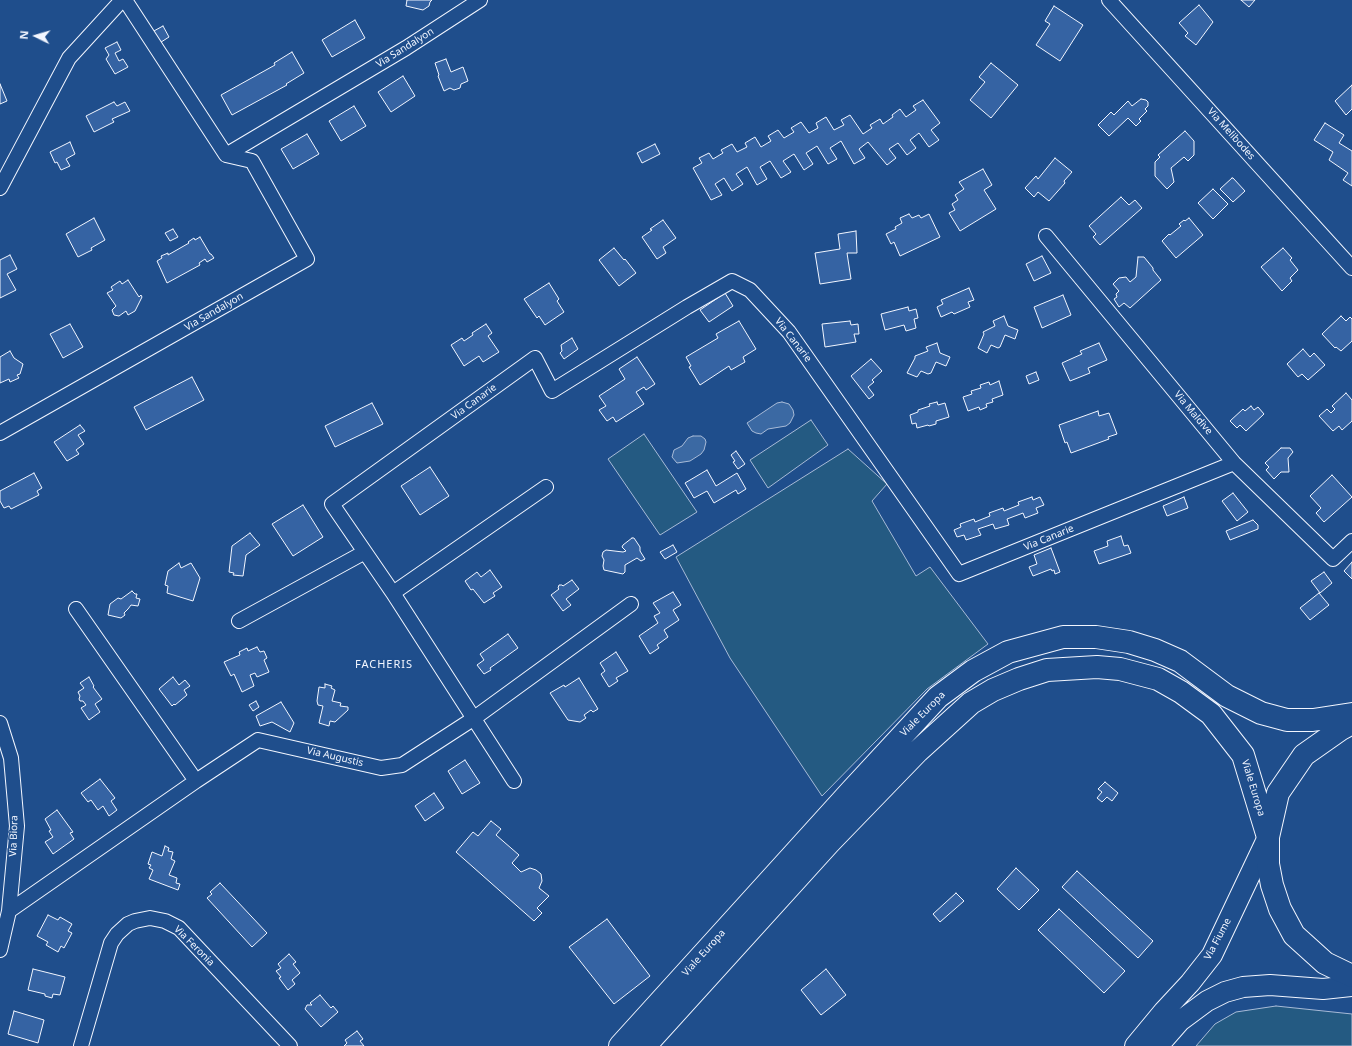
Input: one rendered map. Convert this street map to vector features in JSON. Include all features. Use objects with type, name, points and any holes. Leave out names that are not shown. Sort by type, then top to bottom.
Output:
[{"type":"main road","name":"Viale Europa","points":[[620,1046],[938,697],[973,671],[1008,652],[1063,637],[1096,637],[1129,642],[1155,650],[1180,661],[1227,696],[1261,714],[1287,720],[1313,720],[1352,714]]},
{"type":"main road","name":"Viale Europa","points":[[645,1046],[830,843],[918,751],[971,704],[993,690],[1026,676],[1047,670],[1097,667],[1120,669],[1158,679],[1181,692],[1210,714],[1243,755],[1268,838]]},
{"type":"main road","points":[[1352,723],[1340,728],[1304,755],[1278,793],[1268,838],[1268,864],[1272,885],[1280,909],[1294,935],[1325,963],[1352,976]]},
{"type":"main road","name":"Via Fiume","points":[[1134,1046],[1190,983],[1212,955],[1268,838]]},
{"type":"main road","points":[[1158,1046],[1180,1021],[1207,1001],[1231,990],[1243,987],[1270,985],[1323,989],[1352,986]]},
{"type":"street","points":[[0,188],[69,58],[122,0]]},
{"type":"street","points":[[125,0],[226,155]]},
{"type":"street","name":"Via Sandalyon","points":[[226,155],[406,48],[480,0]]},
{"type":"street","name":"Via Melibodes","points":[[1109,0],[1352,268]]},
{"type":"street","name":"Via Sandalyon","points":[[0,433],[307,259],[252,161],[226,155]]},
{"type":"street","name":"Via Maldive","points":[[1046,236],[1234,462],[1333,559],[1352,541]]},
{"type":"street","name":"Via Canarie","points":[[365,552],[332,504],[535,358],[552,391],[687,307],[732,281],[750,290],[789,332],[959,574],[1234,462]]},
{"type":"street","points":[[393,593],[546,487]]},
{"type":"street","points":[[239,621],[365,552],[514,781]]},
{"type":"street","name":"Via Augustis","points":[[9,911],[196,781],[258,740],[382,768],[402,765],[474,719],[631,604]]},
{"type":"street","points":[[76,609],[196,781]]},
{"type":"street","name":"Via Biora","points":[[0,723],[10,758],[17,826],[9,911],[0,950]]},
{"type":"street","name":"Via Feronia","points":[[81,1046],[111,943],[117,934],[128,924],[150,918],[165,920],[179,928],[290,1046]]},
{"type":"shaded area","points":[[782,402],[789,404],[793,410],[794,415],[790,423],[786,426],[768,429],[761,434],[752,431],[747,423],[777,403]]},
{"type":"shaded area","points":[[811,420],[828,445],[768,488],[750,460]]},
{"type":"shaded area","points":[[644,434],[697,512],[660,535],[608,459]]},
{"type":"shaded area","points":[[693,436],[701,436],[705,439],[706,442],[704,450],[701,454],[690,461],[677,463],[672,457],[674,450],[682,446],[688,438]]},
{"type":"shaded area","points":[[848,449],[887,484],[872,501],[916,576],[930,567],[988,644],[927,689],[822,796],[730,658],[676,557]]},
{"type":"shaded area","points":[[1276,1006],[1352,1014],[1352,1046],[1196,1046],[1215,1024],[1236,1012]]},
{"type":"building","points":[[407,0],[432,0],[429,6],[423,10],[406,6]]},
{"type":"building","points":[[1241,0],[1255,0],[1249,7]]},
{"type":"building","points":[[1199,5],[1213,22],[1196,45],[1185,36],[1188,33],[1179,23]]},
{"type":"building","points":[[1054,6],[1083,25],[1060,61],[1036,45],[1050,24],[1045,21]]},
{"type":"building","points":[[355,20],[365,38],[332,57],[322,40]]},
{"type":"building","points":[[163,26],[169,37],[158,44],[152,32]]},
{"type":"building","points":[[117,42],[121,50],[115,53],[119,61],[123,59],[128,67],[115,74],[106,59],[109,55],[105,48]]},
{"type":"building","points":[[292,52],[304,73],[286,84],[287,85],[232,115],[221,95],[275,65],[274,63]]},
{"type":"building","points":[[446,59],[451,72],[463,67],[468,81],[461,84],[460,88],[454,90],[450,88],[444,91],[435,63]]},
{"type":"building","points":[[991,63],[1018,85],[991,118],[970,100],[985,82],[979,77]]},
{"type":"building","points":[[403,76],[415,96],[391,112],[378,92]]},
{"type":"building","points":[[0,84],[7,101],[0,104]]},
{"type":"building","points":[[1352,85],[1352,109],[1346,115],[1335,101]]},
{"type":"building","points":[[1141,99],[1148,102],[1148,106],[1145,109],[1147,111],[1139,119],[1141,121],[1136,126],[1128,118],[1109,136],[1098,125],[1111,112],[1114,115],[1128,101],[1132,106]]},
{"type":"building","points":[[923,100],[940,123],[931,130],[939,140],[929,147],[919,133],[910,140],[916,148],[907,155],[898,143],[889,149],[896,158],[887,165],[868,142],[859,149],[865,158],[854,164],[841,141],[830,148],[837,159],[828,164],[817,146],[806,153],[813,164],[804,170],[794,154],[783,161],[791,172],[781,178],[770,161],[760,167],[767,179],[757,185],[747,167],[736,174],[743,184],[732,191],[724,178],[715,184],[722,195],[711,200],[693,168],[702,163],[699,158],[709,153],[713,159],[723,153],[721,150],[732,144],[737,152],[747,147],[745,143],[755,137],[761,147],[771,141],[768,136],[778,130],[784,138],[794,132],[791,128],[801,122],[809,133],[818,128],[816,123],[826,117],[834,130],[844,125],[841,120],[850,115],[863,134],[872,128],[870,125],[880,119],[883,124],[893,117],[892,115],[900,109],[906,117],[916,110],[913,106]]},
{"type":"building","points":[[114,102],[117,106],[125,102],[130,111],[112,119],[114,122],[94,132],[86,116]]},
{"type":"building","points":[[354,106],[366,126],[341,141],[329,121]]},
{"type":"building","points":[[1325,123],[1344,135],[1339,143],[1352,151],[1352,186],[1343,180],[1348,173],[1329,160],[1333,152],[1314,140]]},
{"type":"building","points":[[1185,131],[1194,141],[1194,155],[1188,161],[1184,157],[1171,168],[1174,182],[1167,189],[1155,176],[1155,162],[1160,157],[1158,155]]},
{"type":"building","points":[[307,134],[319,154],[293,169],[281,149]]},
{"type":"building","points":[[70,142],[75,154],[66,159],[70,166],[61,170],[57,162],[55,163],[50,152]]},
{"type":"building","points":[[655,144],[660,154],[642,163],[637,153]]},
{"type":"building","points":[[1055,158],[1072,172],[1064,181],[1065,183],[1049,201],[1038,192],[1034,197],[1025,188],[1036,176],[1038,179]]},
{"type":"building","points":[[983,169],[992,185],[984,190],[996,209],[960,231],[949,213],[955,210],[952,204],[958,200],[955,195],[964,189],[959,182]]},
{"type":"building","points":[[1232,178],[1245,191],[1233,202],[1220,189]]},
{"type":"building","points":[[1213,189],[1228,204],[1213,219],[1198,203]]},
{"type":"building","points":[[1121,197],[1129,205],[1135,200],[1142,208],[1100,245],[1093,237],[1096,234],[1089,226]]},
{"type":"building","points":[[909,214],[912,218],[919,215],[921,218],[929,214],[940,237],[900,256],[894,242],[891,244],[886,234],[896,229],[895,227],[902,223],[900,218]]},
{"type":"building","points":[[94,218],[105,240],[91,248],[92,250],[78,257],[66,234]]},
{"type":"building","points":[[1189,218],[1203,235],[1176,258],[1162,241],[1181,226],[1179,224]]},
{"type":"building","points":[[663,220],[676,238],[663,247],[666,253],[657,259],[642,237]]},
{"type":"building","points":[[173,229],[178,237],[170,241],[165,233]]},
{"type":"building","points":[[856,231],[857,253],[847,253],[851,279],[820,284],[815,253],[840,249],[838,234]]},
{"type":"building","points":[[200,237],[214,258],[207,262],[205,259],[199,263],[200,265],[167,283],[157,261],[162,258],[161,256],[168,253],[168,255],[189,243],[188,242],[194,238],[195,240]]},
{"type":"building","points":[[614,248],[636,273],[619,286],[599,260]]},
{"type":"building","points":[[1283,248],[1292,258],[1290,260],[1298,270],[1290,278],[1292,281],[1282,291],[1261,267]]},
{"type":"building","points":[[10,255],[17,269],[7,274],[16,290],[0,298],[0,260]]},
{"type":"building","points":[[1042,256],[1051,273],[1034,281],[1026,264]]},
{"type":"building","points":[[1138,257],[1144,257],[1161,280],[1130,308],[1124,303],[1119,307],[1114,299],[1117,297],[1116,294],[1119,291],[1113,284],[1119,278],[1126,277],[1130,282],[1136,277]]},
{"type":"building","points":[[128,280],[139,297],[141,295],[142,297],[135,311],[128,315],[126,311],[119,316],[114,315],[112,310],[116,306],[107,293],[113,290],[111,287],[120,281],[122,284]]},
{"type":"building","points":[[549,283],[559,299],[557,301],[564,312],[545,325],[539,316],[537,318],[524,299]]},
{"type":"building","points":[[969,288],[974,300],[968,302],[970,307],[954,314],[952,312],[941,317],[937,307],[943,304],[941,300]]},
{"type":"building","points":[[725,293],[733,306],[709,322],[700,310]]},
{"type":"building","points":[[1063,295],[1071,315],[1042,328],[1034,307]]},
{"type":"building","points":[[908,307],[909,311],[916,309],[918,318],[914,319],[916,328],[906,331],[904,325],[885,330],[881,314]]},
{"type":"building","points":[[1004,316],[1008,326],[1018,330],[1015,339],[1005,335],[1000,347],[998,348],[991,345],[987,353],[978,348],[984,334],[983,332],[995,326],[993,321]]},
{"type":"building","points":[[1341,316],[1346,321],[1350,317],[1352,319],[1352,341],[1341,351],[1336,347],[1335,348],[1322,334]]},
{"type":"building","points":[[739,321],[756,349],[743,357],[745,362],[731,370],[729,366],[700,385],[689,367],[691,366],[686,357],[718,338],[716,334]]},
{"type":"building","points":[[850,321],[851,325],[858,324],[859,334],[854,334],[856,342],[825,347],[822,324]]},
{"type":"building","points":[[70,324],[83,347],[63,358],[50,334]]},
{"type":"building","points":[[486,324],[492,333],[488,336],[499,352],[483,362],[479,356],[464,366],[451,345],[462,338],[464,341],[473,335],[472,333]]},
{"type":"building","points":[[572,338],[578,349],[564,359],[560,353],[562,351],[561,345]]},
{"type":"building","points":[[937,343],[940,353],[950,357],[946,366],[936,362],[931,373],[928,374],[921,371],[917,377],[907,373],[915,356],[928,351],[926,347]]},
{"type":"building","points":[[1099,343],[1107,360],[1088,368],[1090,373],[1070,381],[1062,363],[1082,354],[1080,351]]},
{"type":"building","points":[[1303,349],[1310,357],[1314,353],[1325,365],[1308,380],[1302,374],[1298,377],[1287,364]]},
{"type":"building","points":[[10,351],[14,358],[23,364],[20,374],[17,375],[19,378],[10,382],[9,379],[0,383],[0,357]]},
{"type":"building","points":[[637,357],[655,384],[646,390],[644,387],[636,392],[644,404],[616,422],[613,417],[607,421],[599,410],[606,406],[599,396],[625,379],[619,369]]},
{"type":"building","points":[[871,359],[882,371],[872,380],[874,382],[868,387],[874,395],[869,399],[851,376]]},
{"type":"building","points":[[1036,372],[1039,380],[1029,384],[1026,376]]},
{"type":"building","points":[[192,377],[204,400],[146,430],[134,407]]},
{"type":"building","points":[[999,381],[1003,395],[992,399],[993,402],[986,404],[987,407],[980,410],[979,407],[968,411],[963,397],[972,394],[971,391],[981,388],[980,385],[989,382],[990,385]]},
{"type":"building","points":[[1346,393],[1352,400],[1352,421],[1342,430],[1339,426],[1333,431],[1319,416],[1327,409],[1331,413],[1335,409],[1332,406]]},
{"type":"building","points":[[937,402],[938,405],[945,403],[949,417],[936,421],[936,424],[929,426],[917,428],[916,423],[912,424],[910,415],[918,412],[918,410],[930,406],[929,404]]},
{"type":"building","points":[[372,403],[383,424],[335,447],[325,426]]},
{"type":"building","points":[[1251,406],[1254,410],[1258,407],[1264,414],[1246,431],[1240,425],[1237,428],[1230,421],[1243,409],[1245,411]]},
{"type":"building","points":[[1098,411],[1099,416],[1109,413],[1117,434],[1108,437],[1109,439],[1071,453],[1067,442],[1065,443],[1059,425]]},
{"type":"building","points":[[80,425],[85,431],[78,435],[84,444],[76,450],[79,454],[67,461],[54,442]]},
{"type":"building","points":[[1281,448],[1290,448],[1293,452],[1288,458],[1289,472],[1281,472],[1274,479],[1266,470],[1269,467],[1265,463]]},
{"type":"building","points":[[736,451],[745,464],[738,469],[733,462],[735,461],[731,455]]},
{"type":"building","points":[[430,467],[449,496],[420,515],[401,486]]},
{"type":"building","points":[[707,470],[716,486],[737,473],[746,489],[738,494],[736,490],[714,503],[707,491],[694,498],[685,483]]},
{"type":"building","points":[[34,473],[42,488],[37,491],[39,495],[11,509],[9,506],[4,508],[0,501],[0,491]]},
{"type":"building","points":[[1332,475],[1352,497],[1324,522],[1316,513],[1321,508],[1310,496]]},
{"type":"building","points":[[1233,493],[1248,512],[1237,521],[1222,501]]},
{"type":"building","points":[[1032,497],[1033,500],[1040,497],[1044,505],[1036,508],[1038,513],[1025,518],[1023,513],[1007,519],[1009,525],[995,529],[993,524],[978,529],[981,535],[966,540],[964,535],[957,537],[954,530],[961,527],[960,524],[974,519],[975,522],[990,516],[989,513],[1003,508],[1004,511],[1019,505],[1018,502]]},
{"type":"building","points":[[1184,497],[1188,508],[1167,516],[1163,506]]},
{"type":"building","points":[[303,505],[323,537],[293,556],[272,524]]},
{"type":"building","points":[[1253,520],[1258,525],[1258,529],[1230,540],[1226,531]]},
{"type":"building","points":[[250,533],[260,545],[246,555],[243,576],[233,575],[234,573],[229,572],[232,546]]},
{"type":"building","points":[[1121,536],[1124,546],[1128,545],[1131,553],[1099,564],[1094,551],[1108,546],[1107,541]]},
{"type":"building","points":[[634,538],[640,547],[640,551],[645,559],[641,561],[637,558],[625,565],[625,572],[623,574],[604,570],[604,560],[602,556],[603,552],[606,550],[626,551],[622,547]]},
{"type":"building","points":[[673,545],[677,552],[665,559],[660,552]]},
{"type":"building","points":[[1051,548],[1060,572],[1055,574],[1054,570],[1052,571],[1051,569],[1033,576],[1029,567],[1037,564],[1034,555]]},
{"type":"building","points":[[1352,562],[1352,579],[1344,571]]},
{"type":"building","points":[[179,563],[181,568],[191,563],[200,578],[193,601],[167,593],[168,586],[165,585],[168,571]]},
{"type":"building","points":[[490,570],[502,587],[493,593],[495,596],[484,603],[473,589],[471,590],[465,581],[477,572],[481,577]]},
{"type":"building","points":[[1324,572],[1332,583],[1320,593],[1311,581]]},
{"type":"building","points":[[572,580],[579,589],[566,599],[571,605],[563,611],[551,595],[559,589],[559,585],[563,586]]},
{"type":"building","points":[[132,591],[137,594],[136,598],[140,599],[138,606],[131,605],[124,613],[125,615],[121,618],[108,615],[110,604],[118,598],[121,599]]},
{"type":"building","points":[[673,592],[681,605],[673,610],[679,620],[664,630],[668,637],[657,645],[659,648],[650,654],[639,636],[658,623],[654,616],[660,613],[653,603]]},
{"type":"building","points":[[1319,593],[1329,605],[1310,620],[1300,608]]},
{"type":"building","points":[[508,634],[518,648],[484,674],[477,665],[484,660],[480,654]]},
{"type":"building","points":[[257,647],[260,652],[264,651],[267,658],[264,660],[269,672],[257,677],[255,673],[250,675],[254,686],[242,692],[234,674],[231,676],[224,662],[240,655],[239,652],[247,648],[248,651]]},
{"type":"building","points":[[616,652],[628,671],[616,678],[618,681],[609,687],[601,674],[605,671],[600,663]]},
{"type":"building","points":[[89,677],[94,686],[93,687],[102,699],[95,704],[100,712],[89,720],[81,708],[86,705],[83,701],[80,701],[78,692],[84,688],[80,683]]},
{"type":"building","points":[[173,677],[179,685],[185,680],[190,686],[184,690],[187,695],[172,706],[159,689]]},
{"type":"building","points":[[579,678],[598,709],[593,712],[591,710],[584,715],[586,718],[580,722],[568,720],[550,693],[564,685],[565,687]]},
{"type":"building","points":[[325,684],[332,686],[331,688],[335,690],[332,701],[341,703],[340,706],[348,707],[348,710],[335,722],[330,721],[329,726],[319,723],[323,706],[318,705],[317,701],[319,687],[325,688]]},
{"type":"building","points":[[256,701],[259,707],[253,711],[249,705]]},
{"type":"building","points":[[281,702],[294,723],[290,732],[272,722],[260,726],[256,716]]},
{"type":"building","points":[[465,760],[480,783],[462,794],[448,771]]},
{"type":"building","points":[[100,779],[115,798],[111,801],[117,810],[109,816],[103,806],[98,810],[91,800],[88,802],[81,793]]},
{"type":"building","points":[[1105,782],[1118,793],[1112,801],[1107,797],[1102,802],[1097,798],[1102,792],[1098,789]]},
{"type":"building","points":[[434,793],[444,808],[425,821],[415,806]]},
{"type":"building","points":[[57,810],[73,832],[70,833],[74,839],[53,854],[45,842],[53,837],[49,831],[51,830],[45,819]]},
{"type":"building","points":[[491,821],[501,829],[496,835],[519,855],[512,863],[521,872],[530,868],[541,874],[542,881],[539,888],[549,896],[537,908],[542,913],[534,921],[456,852],[473,832],[478,836]]},
{"type":"building","points":[[165,846],[169,848],[168,851],[173,852],[171,859],[175,861],[169,875],[177,878],[176,883],[180,884],[178,890],[149,879],[153,870],[149,868],[151,865],[148,864],[152,852],[162,856]]},
{"type":"building","points":[[1016,868],[1039,890],[1019,910],[997,889]]},
{"type":"building","points":[[1077,871],[1153,941],[1138,958],[1062,887]]},
{"type":"building","points":[[220,883],[267,933],[252,947],[207,898],[212,894],[210,892]]},
{"type":"building","points":[[956,893],[964,901],[940,922],[933,914]]},
{"type":"building","points":[[1059,909],[1125,971],[1104,993],[1038,930]]},
{"type":"building","points":[[48,915],[58,920],[60,917],[72,924],[68,931],[72,933],[64,948],[61,946],[58,952],[46,945],[48,942],[37,936]]},
{"type":"building","points":[[607,919],[650,976],[614,1004],[569,947]]},
{"type":"building","points":[[289,954],[296,962],[293,964],[300,973],[292,980],[295,984],[288,990],[279,978],[281,977],[276,971],[281,968],[278,964]]},
{"type":"building","points":[[33,969],[65,977],[60,995],[53,994],[52,998],[45,996],[45,994],[28,990]]},
{"type":"building","points":[[826,969],[846,995],[821,1015],[801,990]]},
{"type":"building","points":[[320,995],[331,1008],[333,1006],[338,1012],[321,1027],[305,1009],[307,1005],[312,1005],[310,1003]]},
{"type":"building","points":[[14,1011],[44,1020],[38,1043],[8,1034]]},
{"type":"building","points":[[357,1031],[363,1039],[360,1041],[364,1046],[344,1046],[347,1043],[345,1040]]},
{"type":"district","name":"FACHERIS","points":[[384,665]]}]
